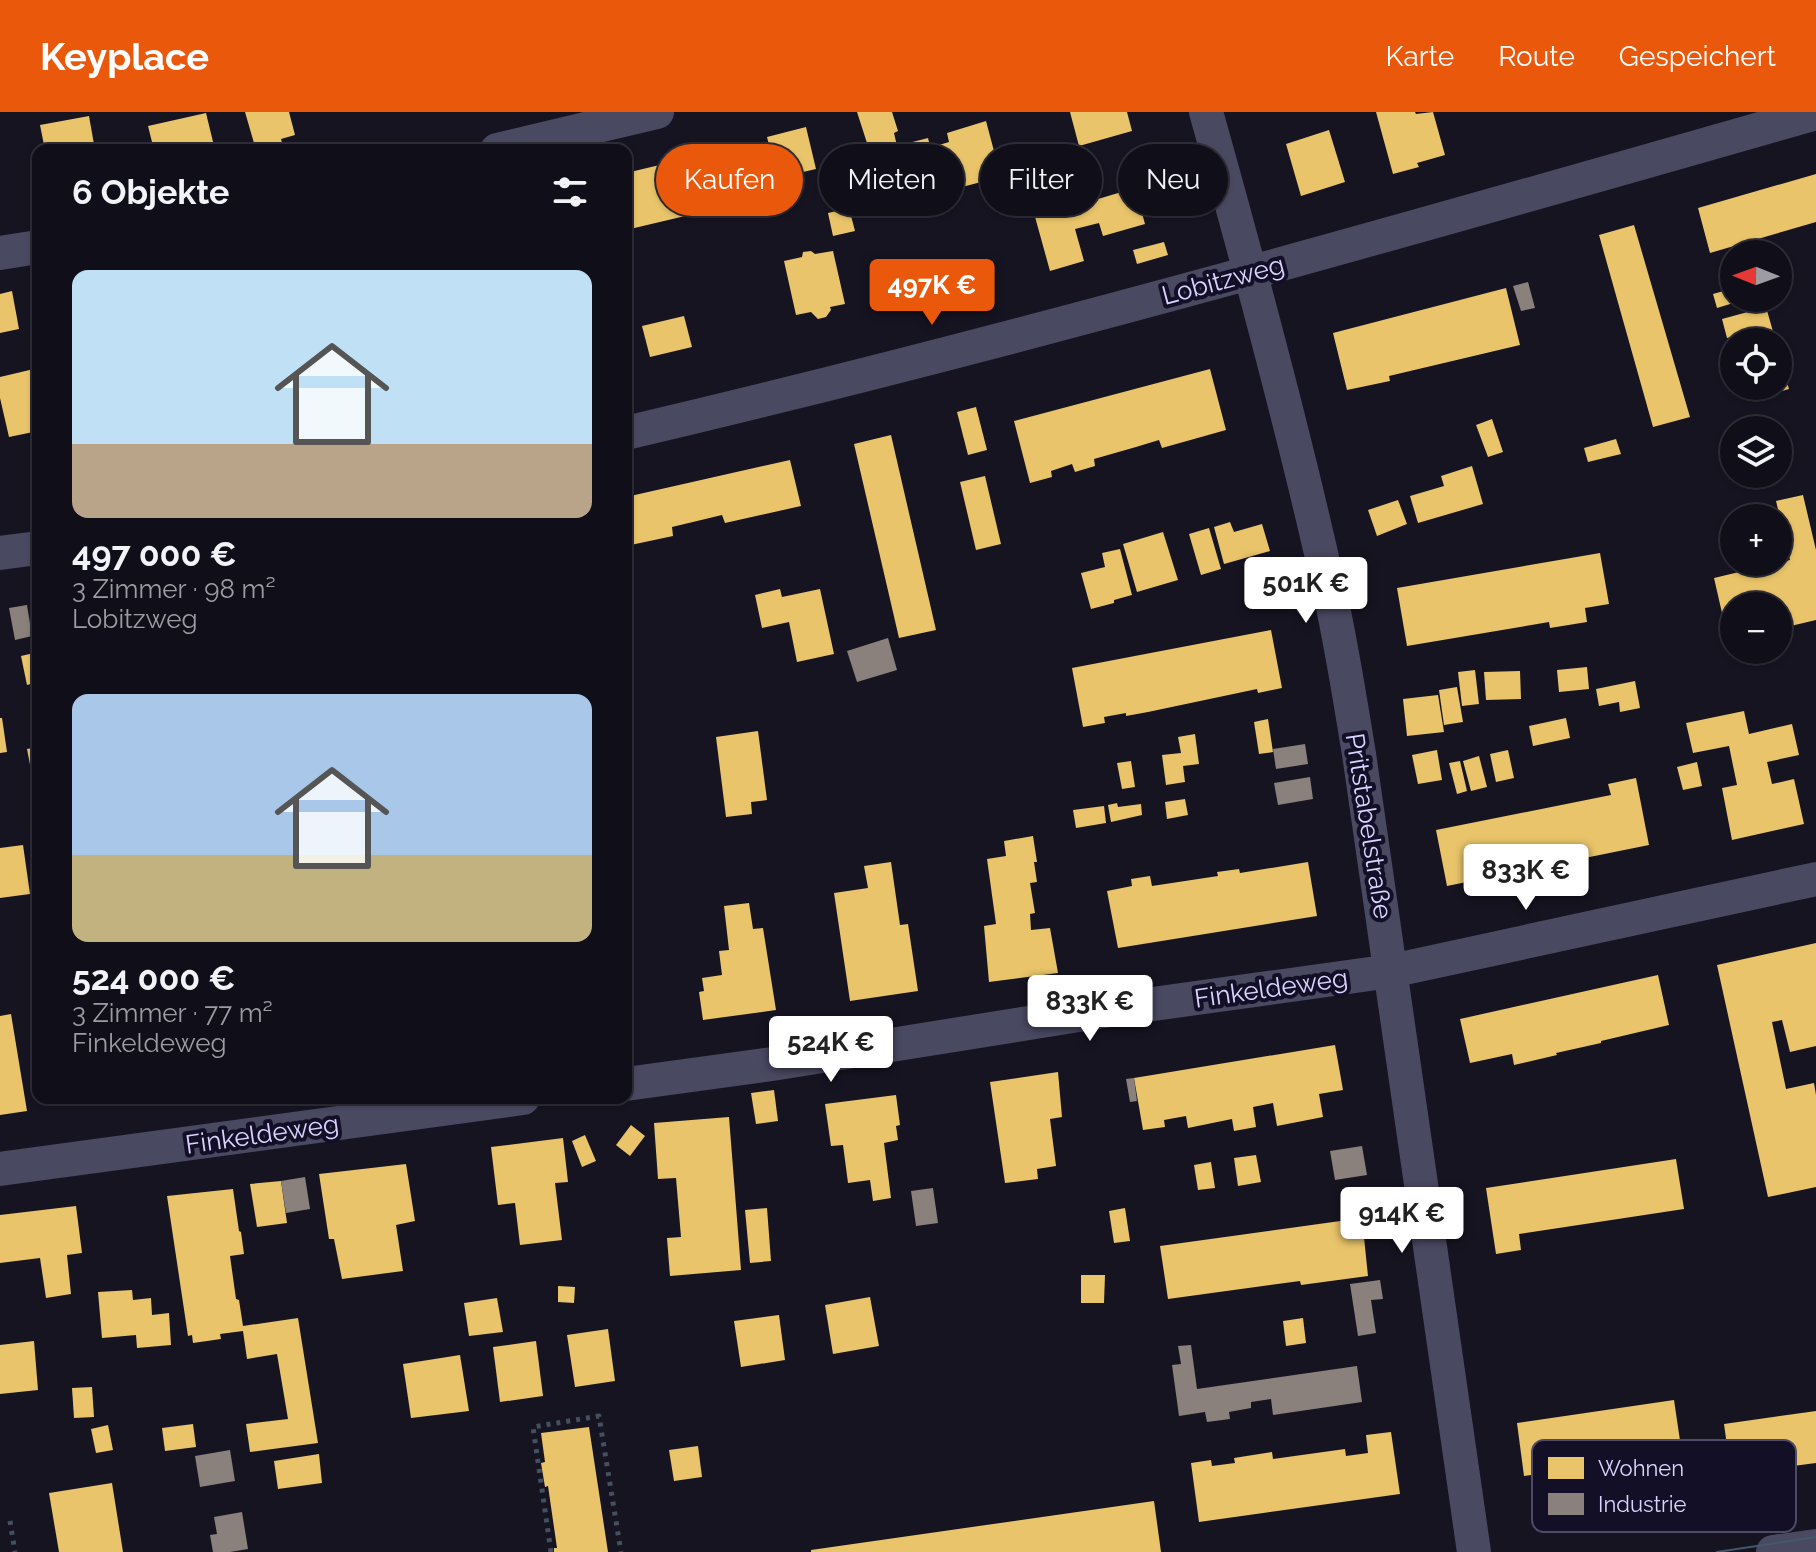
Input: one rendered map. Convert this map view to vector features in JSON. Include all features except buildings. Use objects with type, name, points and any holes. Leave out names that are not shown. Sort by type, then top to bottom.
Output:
[{"type":"street","points":[[514,144],[542,134],[657,112]]},
{"type":"street","name":"Pritstabelstraße","points":[[1206,112],[1251,273],[1327,577],[1359,754],[1474,1552]]},
{"type":"street","name":"Lobitzweg","points":[[632,432],[808,390],[1251,273],[1816,113]]},
{"type":"street","points":[[0,253],[32,248]]},
{"type":"street","points":[[0,553],[32,549]]},
{"type":"street","name":"Finkeldeweg","points":[[632,1083],[1110,1010],[1391,971],[1816,879]]},
{"type":"street","name":"Finkeldeweg","points":[[0,1169],[479,1104]]},
{"type":"street","points":[[1773,1552],[1816,1546]]},
{"type":"path","points":[[551,1552],[533,1427],[599,1416],[621,1552]]},
{"type":"path","points":[[10,1521],[15,1552]]},
{"type":"tram line","points":[[1717,1552],[1816,1537]]}]
